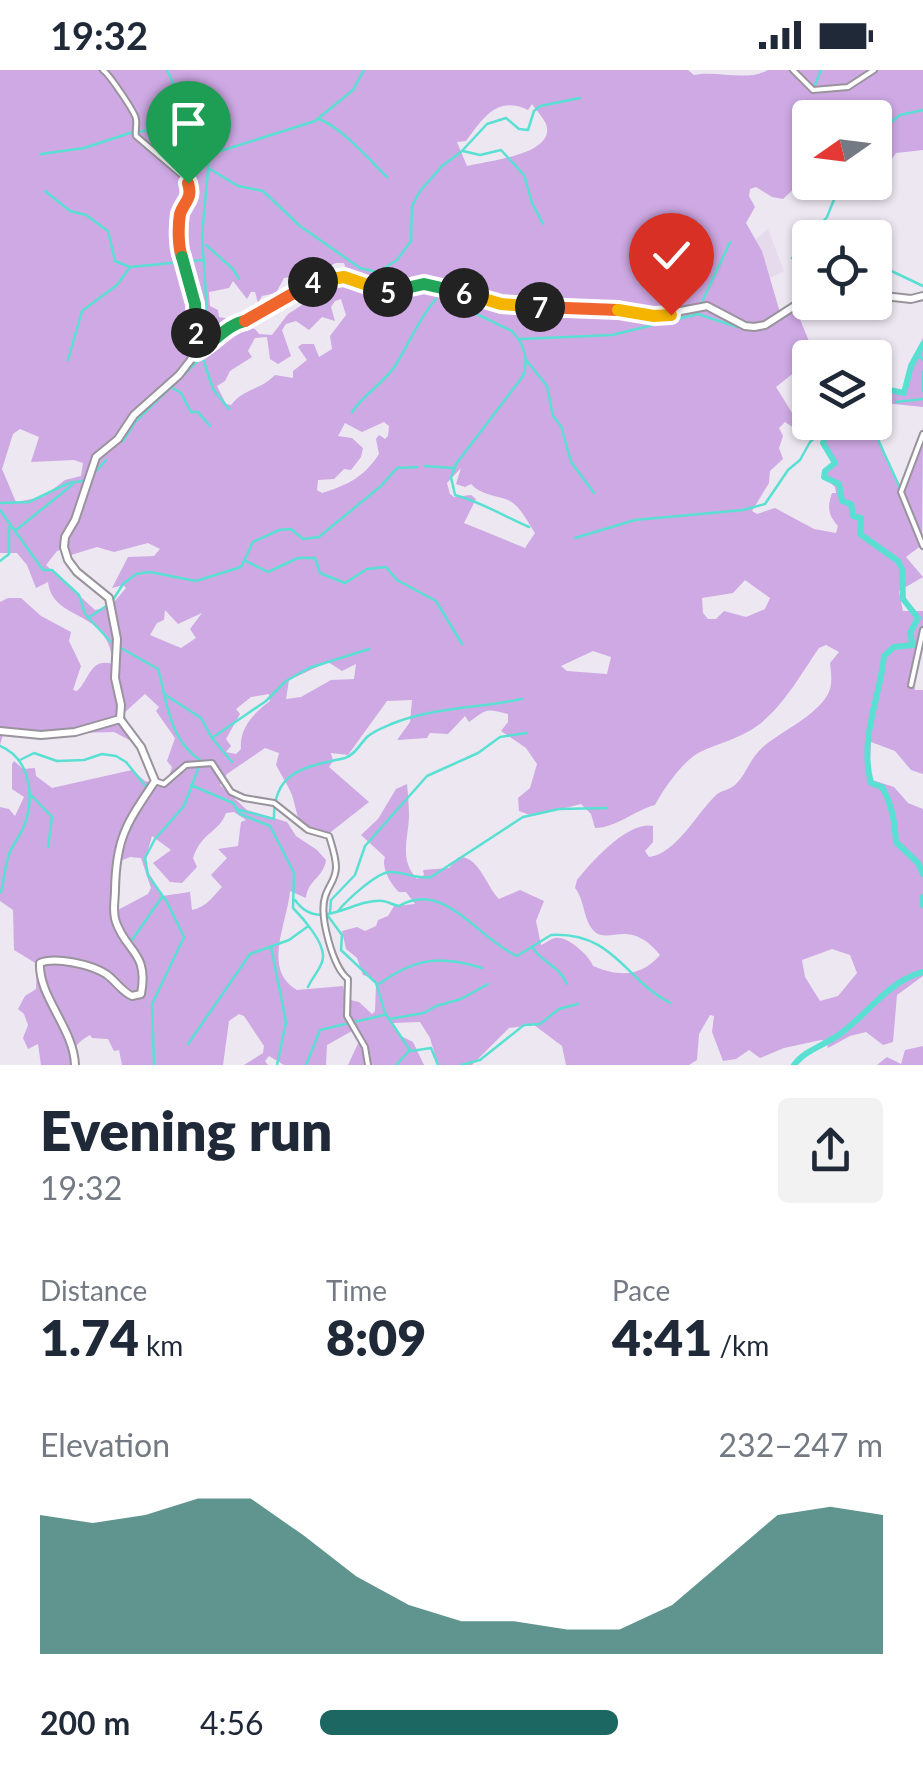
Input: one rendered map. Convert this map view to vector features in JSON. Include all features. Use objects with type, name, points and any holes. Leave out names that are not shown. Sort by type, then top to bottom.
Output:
[{"type":"street","points":[[103,70],[112,77],[135,115],[137,139],[183,176],[190,188],[190,200],[180,213],[179,248],[195,304],[197,352]]},
{"type":"street","points":[[794,70],[813,90],[848,88],[874,70]]},
{"type":"street","points":[[368,1065],[366,1047],[348,1016],[348,979],[337,969],[326,928],[324,896],[335,878],[337,864],[329,836],[308,830],[274,803],[231,792],[212,764],[186,765],[164,784],[155,780],[141,747],[120,719],[115,678],[118,640],[109,598],[77,572],[64,546],[96,457],[118,439],[134,415],[180,376],[197,352],[233,324],[313,283],[333,277],[386,292],[424,284],[438,286],[513,306],[602,308],[654,316],[707,306],[746,326],[765,325],[792,307]]},
{"type":"street","points":[[892,297],[923,296]]},
{"type":"street","points":[[923,434],[901,492],[923,546]]},
{"type":"street","points":[[911,685],[923,630]]},
{"type":"street","points":[[0,731],[40,735],[75,732],[120,719]]},
{"type":"street","points":[[75,1065],[74,1049],[45,986],[40,963],[61,958],[106,974],[122,992],[141,994],[138,954],[116,924],[116,878],[120,842],[129,817],[155,780]]},
{"type":"shaded area","points":[[0,70],[688,70],[694,75],[741,76],[768,70],[923,70],[923,150],[896,153],[892,159],[892,100],[792,100],[792,191],[783,199],[756,187],[750,189],[755,207],[746,223],[762,251],[781,316],[792,309],[792,320],[800,320],[808,340],[792,340],[792,374],[776,387],[792,413],[792,427],[785,422],[779,428],[783,459],[770,471],[769,483],[752,511],[757,514],[775,508],[814,529],[836,533],[838,526],[829,507],[835,487],[822,475],[833,465],[821,441],[878,440],[901,488],[923,430],[922,545],[906,557],[923,577],[899,591],[903,611],[923,611],[923,640],[913,681],[915,690],[923,690],[923,774],[911,770],[895,751],[871,742],[869,779],[894,787],[908,803],[923,809],[923,976],[897,995],[893,1042],[883,1045],[866,1032],[828,1048],[826,1041],[821,1040],[760,1058],[749,1050],[736,1059],[723,1061],[712,1032],[714,1016],[710,1015],[699,1034],[697,1060],[689,1065],[566,1065],[562,1046],[534,1025],[509,1028],[472,1065],[438,1065],[430,1038],[420,1022],[393,1023],[401,1036],[413,1042],[424,1065],[348,1065],[360,1039],[352,1031],[327,1045],[326,1065],[284,1065],[269,1056],[265,1061],[268,1065],[244,1065],[263,1053],[264,1046],[239,1014],[229,1021],[223,1065],[122,1065],[119,1050],[114,1051],[108,1039],[90,1035],[76,1047],[73,1065],[41,1065],[38,1044],[28,1049],[23,1038],[28,1025],[18,1009],[25,996],[36,989],[37,964],[14,950],[13,910],[0,901],[0,807],[15,816],[24,797],[12,789],[12,764],[14,761],[23,769],[35,768],[36,776],[52,788],[132,770],[145,781],[166,786],[172,767],[167,761],[175,738],[156,711],[159,707],[145,694],[124,713],[135,743],[114,732],[3,735],[0,745],[0,602],[21,598],[41,616],[71,632],[69,641],[81,666],[73,690],[77,691],[95,666],[113,664],[102,633],[60,604],[48,582],[36,588],[27,565],[17,553],[0,553]],"holes":[[[532,104],[546,124],[547,134],[541,143],[518,155],[467,166],[457,142],[466,141],[499,107],[528,110]],[[336,263],[344,263],[347,272],[345,278],[316,283],[298,294],[302,305],[288,314],[272,335],[259,334],[243,326],[242,321],[219,317],[218,310],[210,306],[209,292],[229,288],[233,281],[247,299],[255,292],[258,303],[262,296],[276,293],[284,278],[298,276],[299,280]],[[341,299],[346,315],[330,336],[332,349],[319,357],[314,344],[302,344],[298,347],[307,360],[293,371],[293,378],[275,375],[231,405],[226,404],[217,386],[230,371],[252,357],[248,351],[255,338],[267,337],[270,359],[278,364],[291,356],[282,330],[286,324],[296,321],[309,330],[322,317],[335,321],[331,307]],[[384,422],[389,426],[388,436],[385,439],[379,435],[376,439],[379,454],[367,469],[348,483],[322,493],[317,490],[318,480],[334,479],[344,469],[351,470],[361,457],[363,448],[352,438],[338,436],[345,423],[362,432]],[[20,429],[39,437],[31,462],[83,463],[81,476],[65,480],[43,497],[16,502],[2,469],[13,434]],[[461,468],[456,484],[471,484],[484,493],[512,502],[535,533],[525,548],[464,523],[476,499],[450,494],[447,483]],[[148,543],[160,549],[154,556],[128,557],[112,588],[126,588],[110,607],[95,610],[46,565],[62,549],[71,555],[97,547],[114,552]],[[745,580],[770,598],[765,609],[746,617],[724,611],[716,619],[708,619],[703,613],[702,598],[733,593]],[[165,610],[178,624],[202,613],[190,629],[196,638],[181,648],[150,635],[157,623],[164,620]],[[826,645],[839,652],[830,663],[831,687],[822,702],[763,747],[736,784],[716,795],[668,849],[649,857],[645,851],[653,842],[653,826],[633,829],[611,844],[577,880],[575,888],[595,932],[639,937],[660,955],[645,968],[629,973],[612,972],[593,966],[583,952],[566,940],[555,938],[541,945],[536,921],[544,901],[520,890],[499,899],[477,866],[466,858],[459,857],[449,868],[423,870],[424,875],[417,879],[406,857],[407,784],[396,789],[378,819],[361,835],[385,857],[385,870],[392,885],[399,892],[406,892],[415,904],[394,906],[388,916],[365,931],[357,927],[342,931],[346,949],[357,958],[363,975],[373,978],[376,985],[375,1011],[372,1014],[359,1002],[346,999],[343,986],[297,990],[286,981],[278,958],[290,891],[306,898],[326,860],[296,836],[287,822],[247,810],[220,785],[227,774],[265,748],[279,753],[276,765],[301,823],[327,835],[369,802],[329,767],[333,761],[331,753],[348,755],[387,701],[412,700],[410,722],[397,740],[427,738],[430,733],[448,734],[465,716],[469,722],[487,711],[500,712],[508,714],[508,722],[501,731],[526,748],[537,764],[530,788],[518,798],[519,811],[533,816],[581,804],[591,814],[595,828],[603,827],[655,805],[674,776],[694,756],[757,726],[783,700],[819,648]],[[593,651],[611,657],[607,674],[567,671],[561,666]],[[328,662],[342,671],[356,664],[354,679],[331,680],[301,697],[286,699],[289,680]],[[269,694],[270,701],[245,728],[241,749],[236,754],[226,752],[231,746],[226,739],[240,714],[236,709],[251,697]],[[234,812],[246,820],[241,822],[238,846],[218,849],[227,858],[211,875],[222,887],[205,904],[192,910],[190,892],[162,896],[146,867],[152,836],[171,850],[153,863],[170,882],[182,883],[197,867],[193,858],[201,842],[226,813]],[[130,857],[141,858],[151,888],[148,894],[114,912],[115,863]],[[832,949],[850,955],[857,973],[838,996],[820,1001],[805,977],[802,960]]]},
{"type":"shaded area","points":[[768,229],[784,271],[770,278],[756,239]]},
{"type":"shaded area","points":[[923,337],[923,407],[892,404],[892,390],[902,391]]},
{"type":"shaded area","points":[[923,1046],[923,1065],[877,1065],[887,1057],[901,1064],[905,1050]]},
{"type":"waterway","points":[[123,441],[135,422],[213,346],[208,328],[202,235],[210,149],[192,124],[167,70]]},
{"type":"waterway","points":[[211,154],[315,121],[353,90],[364,70]]},
{"type":"waterway","points":[[814,87],[821,70]]},
{"type":"waterway","points":[[138,132],[159,128],[175,90]]},
{"type":"waterway","points":[[380,271],[397,260],[411,241],[412,206],[420,191],[487,124],[506,118],[519,129],[528,130],[534,111],[540,106],[580,98]]},
{"type":"waterway","points":[[892,121],[900,115],[923,110]]},
{"type":"waterway","points":[[319,119],[345,136],[387,177]]},
{"type":"waterway","points":[[41,154],[84,148],[133,132]]},
{"type":"waterway","points":[[463,151],[480,155],[501,150],[524,175],[543,224]]},
{"type":"waterway","points":[[210,169],[238,186],[263,191],[300,226],[360,268],[417,282]]},
{"type":"waterway","points":[[45,191],[70,211],[86,215],[108,231],[115,261],[130,267],[203,260]]},
{"type":"waterway","points":[[824,220],[834,200]]},
{"type":"waterway","points":[[701,304],[730,242]]},
{"type":"waterway","points":[[206,245],[239,279]]},
{"type":"waterway","points":[[68,360],[82,311],[117,285],[130,267]]},
{"type":"waterway","points":[[892,271],[923,286]]},
{"type":"waterway","points":[[423,288],[512,331],[522,347],[526,364],[523,376],[456,464],[451,477],[455,495],[529,527]]},
{"type":"waterway","points":[[352,412],[395,366],[436,299]]},
{"type":"waterway","points":[[521,339],[612,335],[698,314],[737,327]]},
{"type":"waterway","points":[[892,391],[904,393],[911,366],[923,344]]},
{"type":"waterway","points":[[918,354],[923,360]]},
{"type":"waterway","points":[[202,356],[213,389],[229,409]]},
{"type":"waterway","points":[[527,361],[547,386],[553,416],[561,426],[571,462],[594,493]]},
{"type":"waterway","points":[[923,372],[923,391]]},
{"type":"waterway","points":[[173,388],[181,393],[191,412],[198,412],[210,426]]},
{"type":"waterway","points":[[896,402],[923,399]]},
{"type":"waterway","points":[[575,538],[635,520],[743,510],[765,504],[812,440]]},
{"type":"waterway","points":[[824,440],[835,463],[824,477],[839,484],[842,501],[851,504],[853,516],[861,518],[860,534],[898,561],[903,599],[918,618],[910,633],[913,645],[894,647],[884,656],[867,750],[871,783],[882,787],[888,800],[896,842],[918,863],[923,874]]},
{"type":"waterway","points":[[878,440],[900,488]]},
{"type":"waterway","points":[[0,503],[29,502],[69,483],[88,480],[106,460]]},
{"type":"waterway","points":[[425,466],[453,468]]},
{"type":"waterway","points":[[88,618],[111,603],[123,584],[136,574],[150,572],[196,581],[241,567],[253,542],[279,530],[291,529],[303,539],[319,537],[397,468],[417,467]]},
{"type":"waterway","points":[[16,530],[72,485]]},
{"type":"waterway","points":[[0,510],[43,570],[52,570],[79,595],[85,614],[112,643],[158,669],[176,731],[201,761],[184,806],[155,839],[145,858],[148,875],[184,937],[152,1004],[154,1065]]},
{"type":"waterway","points":[[0,561],[9,554],[9,527]]},
{"type":"waterway","points":[[246,561],[268,572],[298,558],[315,558],[320,573],[345,583],[367,569],[386,567],[397,580],[436,601],[462,644]]},
{"type":"waterway","points":[[212,738],[266,701],[286,681],[309,668],[369,649]]},
{"type":"waterway","points":[[164,694],[201,718],[232,762]]},
{"type":"waterway","points":[[236,809],[274,819],[279,790],[294,774],[349,757],[370,735],[394,723],[522,699]]},
{"type":"waterway","points":[[330,913],[331,900],[355,875],[365,846],[427,776],[478,753],[500,737],[527,733]]},
{"type":"waterway","points":[[0,746],[18,760],[29,792],[27,815],[9,854],[1,892]]},
{"type":"waterway","points":[[20,760],[34,753],[57,761],[84,760],[102,754],[116,756],[126,762],[148,789]]},
{"type":"waterway","points":[[191,785],[233,803],[240,814],[270,826],[294,873],[293,908],[322,951],[321,964],[308,987]]},
{"type":"waterway","points":[[31,795],[52,817],[48,847]]},
{"type":"waterway","points":[[338,911],[376,877],[389,872],[431,877],[523,817],[559,809],[607,808]]},
{"type":"waterway","points":[[132,940],[162,897]]},
{"type":"waterway","points":[[923,897],[923,905]]},
{"type":"waterway","points":[[295,900],[304,910],[315,914],[371,901],[399,906],[431,900],[460,914],[517,956],[551,935],[572,936],[604,949],[670,1003]]},
{"type":"waterway","points":[[328,916],[342,935],[341,950],[376,983],[385,1013],[410,1050]]},
{"type":"waterway","points":[[188,1044],[250,954],[289,940],[307,927]]},
{"type":"waterway","points":[[271,947],[286,1022],[277,1065]]},
{"type":"waterway","points":[[533,948],[567,984]]},
{"type":"waterway","points":[[379,984],[428,961],[453,961],[482,968]]},
{"type":"waterway","points":[[794,1065],[840,1034],[889,990],[923,972]]},
{"type":"waterway","points":[[389,1019],[424,1013],[488,984]]},
{"type":"waterway","points":[[461,1065],[480,1060],[524,1025],[540,1024],[559,1009],[578,1004]]},
{"type":"waterway","points":[[306,1065],[320,1030],[384,1015]]},
{"type":"waterway","points":[[411,1051],[431,1048],[438,1065]]},
{"type":"waterway","points":[[396,1065],[409,1051]]},
{"type":"route","points":[[188,183],[190,197],[180,213],[179,248],[195,304],[197,352],[233,324],[313,283],[333,277],[386,292],[424,284],[513,306],[602,308],[671,315]]}]
